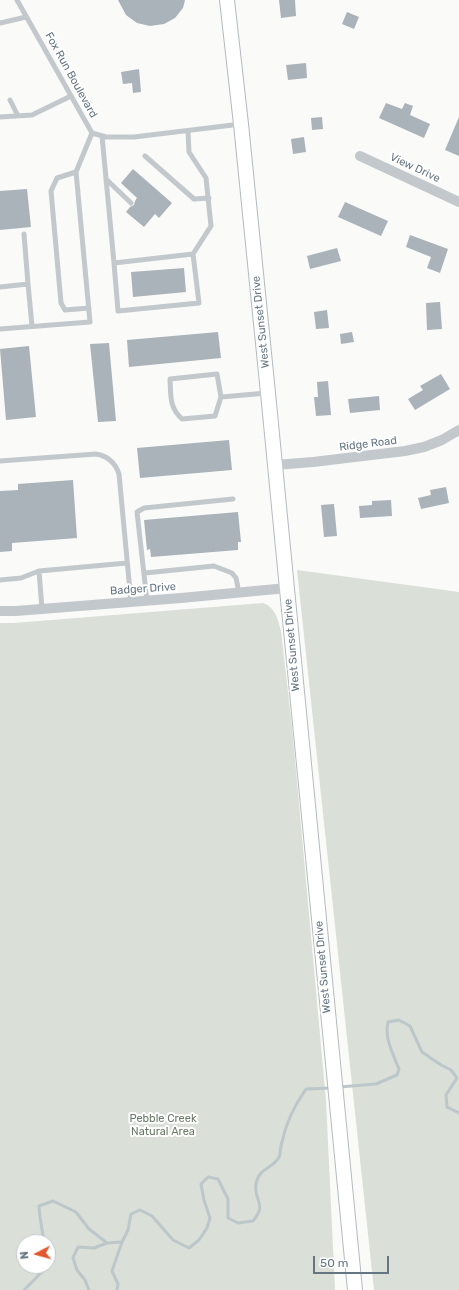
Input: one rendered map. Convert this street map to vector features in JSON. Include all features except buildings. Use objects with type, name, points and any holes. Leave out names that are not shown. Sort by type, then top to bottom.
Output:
[{"type":"main road","name":"West Sunset Drive","points":[[227,0],[242,124],[355,1290]]},
{"type":"street","name":"View Drive","points":[[360,156],[459,202]]},
{"type":"street","name":"Ridge Road","points":[[275,465],[405,451],[424,447],[442,440],[459,430]]},
{"type":"street","name":"Badger Drive","points":[[0,611],[147,601],[287,588]]},
{"type":"lane","name":"Fox Run Boulevard","points":[[17,0],[92,133],[120,138],[242,124]]},
{"type":"lane","points":[[0,24],[26,17]]},
{"type":"lane","points":[[0,117],[32,115],[71,96]]},
{"type":"lane","points":[[10,100],[18,116]]},
{"type":"lane","points":[[102,136],[118,311],[199,303],[193,254],[211,226],[206,178],[189,152],[188,131]]},
{"type":"lane","points":[[0,329],[90,322],[76,172],[92,133]]},
{"type":"lane","points":[[145,156],[194,199],[209,198]]},
{"type":"lane","points":[[76,172],[57,178],[51,191],[61,303],[65,310],[89,308]]},
{"type":"lane","points":[[106,179],[130,203]]},
{"type":"lane","points":[[24,234],[32,326]]},
{"type":"lane","points":[[114,263],[193,254]]},
{"type":"lane","points":[[0,287],[28,284]]},
{"type":"lane","points":[[217,374],[221,396],[216,416],[182,419],[175,413],[171,403],[170,379],[217,374]]},
{"type":"lane","points":[[221,396],[268,393]]},
{"type":"lane","points":[[0,461],[96,454],[102,455],[116,466],[119,474],[130,602]]},
{"type":"lane","points":[[147,601],[137,512],[144,508],[233,499]]},
{"type":"lane","points":[[0,580],[21,578],[39,571],[127,563]]},
{"type":"lane","points":[[145,573],[214,566],[232,573],[236,578],[239,593]]},
{"type":"lane","points":[[39,571],[42,609]]},
{"type":"green space","points":[[297,570],[459,592],[459,1290],[374,1290]]},
{"type":"green space","name":"Pebble Creek Natural Area","points":[[263,603],[273,610],[279,622],[281,631],[292,727],[326,1101],[335,1290],[0,1290],[0,623]]},
{"type":"waterway","points":[[339,1087],[376,1084],[397,1075],[399,1069],[388,1040],[387,1028],[388,1022],[399,1020],[410,1026],[422,1052],[451,1070],[457,1078],[446,1095],[447,1107],[459,1113]]},
{"type":"waterway","points":[[89,1290],[85,1280],[77,1270],[73,1258],[78,1247],[94,1248],[107,1243],[122,1242],[128,1230],[131,1214],[140,1210],[152,1216],[173,1240],[189,1248],[199,1240],[207,1228],[210,1218],[201,1184],[208,1177],[218,1179],[228,1199],[228,1218],[238,1223],[253,1221],[260,1206],[256,1194],[256,1184],[258,1178],[260,1174],[273,1164],[279,1157],[286,1128],[298,1102],[306,1089],[331,1088]]},
{"type":"waterway","points":[[43,1234],[39,1206],[53,1201],[76,1212],[89,1229],[107,1243]]},
{"type":"waterway","points":[[117,1290],[118,1284],[112,1271],[122,1242]]},
{"type":"waterway","points":[[24,1290],[40,1274]]}]
